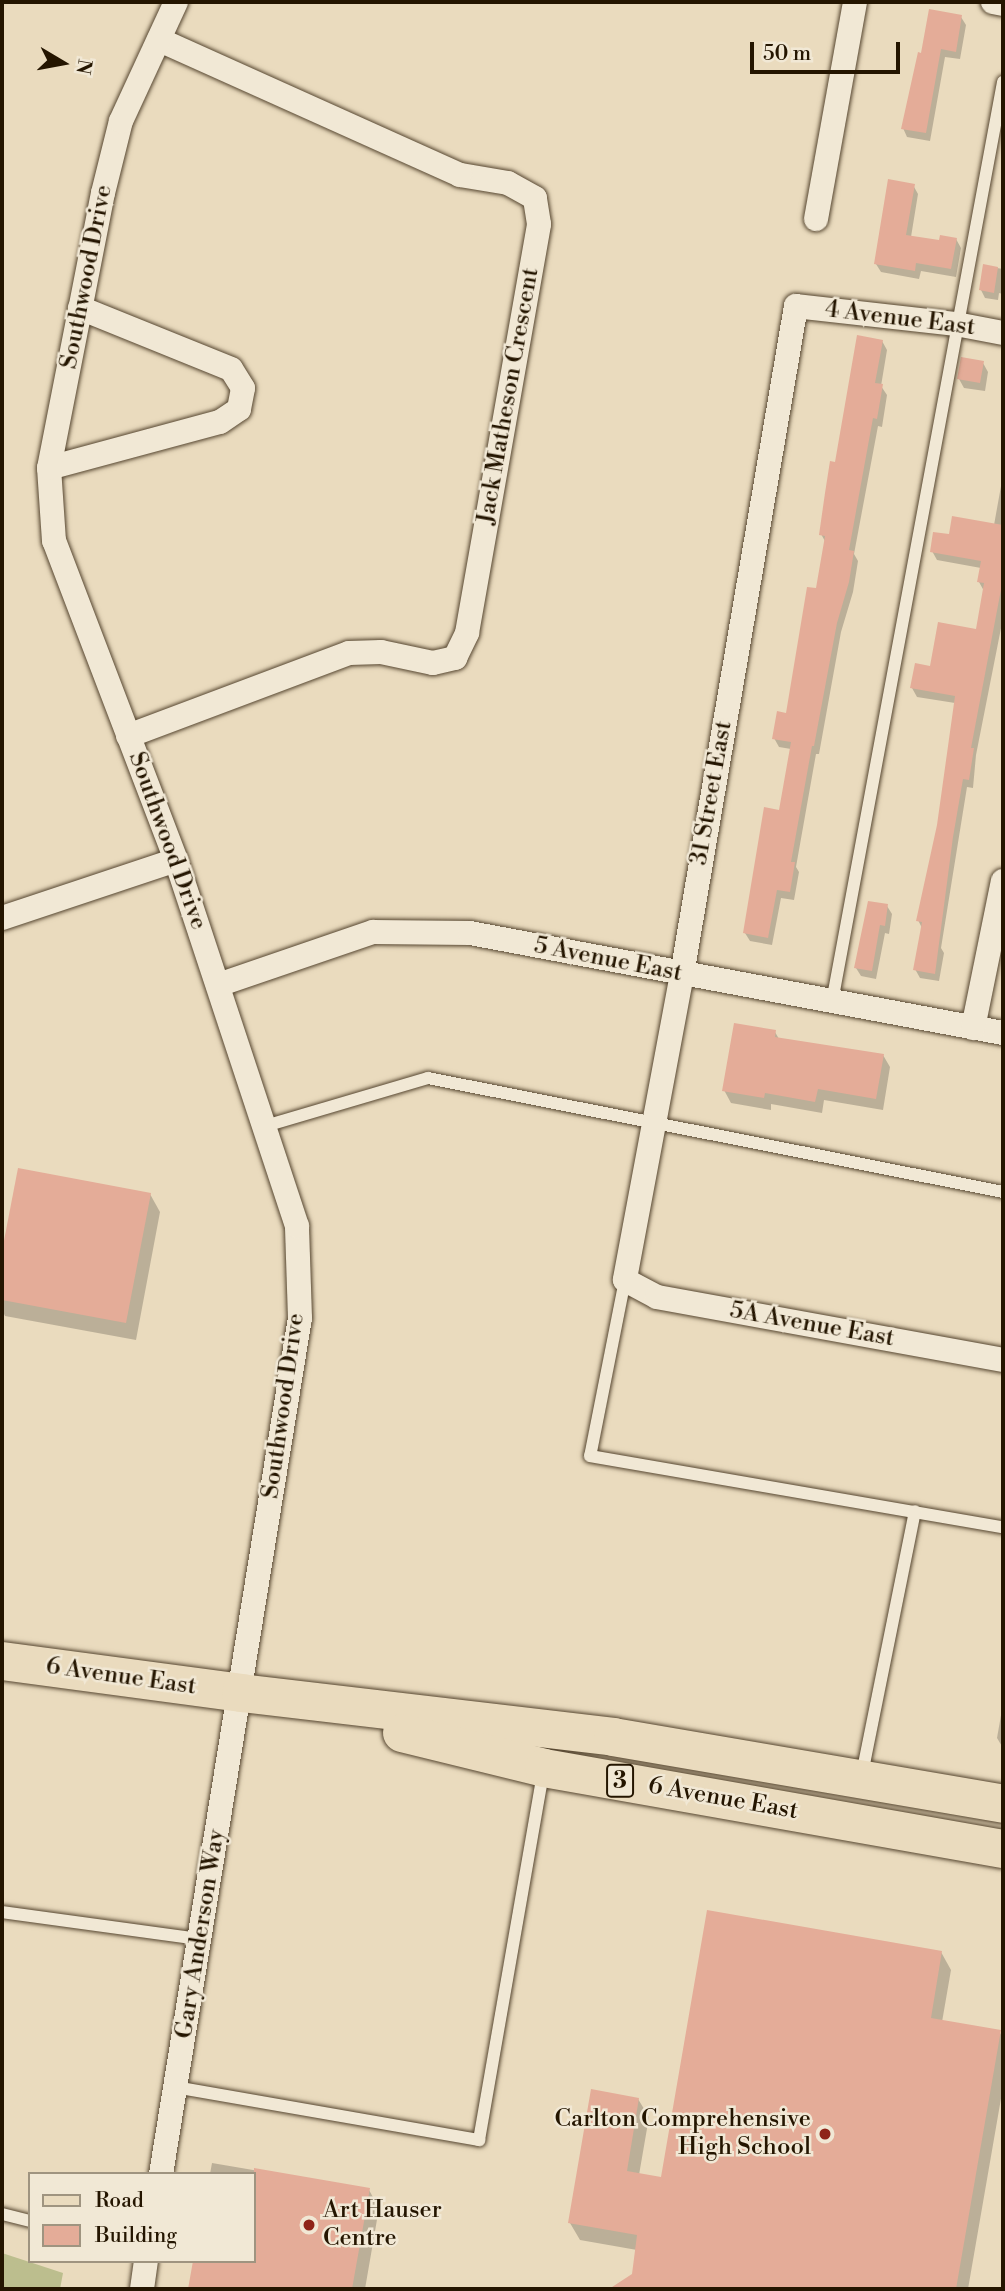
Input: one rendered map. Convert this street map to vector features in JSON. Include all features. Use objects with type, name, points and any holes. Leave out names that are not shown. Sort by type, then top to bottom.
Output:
[{"type":"main road","name":"6 Avenue East","points":[[2,1661],[241,1693],[595,1757],[1003,1849]]},
{"type":"main road","name":"6 Avenue East","points":[[241,1693],[544,1768],[595,1757],[861,1778],[1003,1804]]},
{"type":"street","name":"Southwood Drive","points":[[176,2],[121,121],[103,192],[49,468],[54,541],[176,860],[297,1226],[300,1318],[241,1693]]},
{"type":"street","points":[[816,219],[855,2]]},
{"type":"street","points":[[993,2],[1003,4]]},
{"type":"street","name":"Jack Matheson Crescent","points":[[128,736],[349,653],[381,652],[433,663],[455,658],[467,633],[539,224],[535,198],[508,183],[460,175],[159,40]]},
{"type":"street","name":"4 Avenue East","points":[[796,306],[956,324],[1003,333]]},
{"type":"street","name":"31 Street East","points":[[625,1280],[682,974],[796,306]]},
{"type":"street","points":[[49,468],[220,422],[239,409],[243,388],[231,369],[80,308]]},
{"type":"street","points":[[2,918],[176,860]]},
{"type":"street","points":[[974,1028],[1003,881]]},
{"type":"street","name":"5 Avenue East","points":[[218,985],[373,932],[470,933],[1003,1033]]},
{"type":"street","name":"5A Avenue East","points":[[625,1280],[657,1297],[1003,1360]]},
{"type":"street","name":"Gary Anderson Way","points":[[161,2172],[241,1693]]},
{"type":"street","points":[[142,2289],[146,2263]]},
{"type":"lane","points":[[832,1002],[1003,82]]},
{"type":"lane","points":[[265,1126],[428,1077],[1003,1192]]},
{"type":"lane","points":[[625,1280],[590,1456],[1003,1527]]},
{"type":"lane","points":[[861,1778],[915,1511]]},
{"type":"lane","points":[[175,2087],[479,2140],[544,1768]]},
{"type":"lane","points":[[2,1912],[200,1939]]},
{"type":"lane","points":[[2,2214],[28,2220]]},
{"type":"green space","points":[[2,2253],[63,2273],[60,2289],[2,2289]]},
{"type":"building","points":[[929,9],[962,15],[956,52],[941,49],[926,133],[901,129],[918,52],[921,53]]},
{"type":"building","points":[[888,179],[915,184],[906,235],[939,240],[940,235],[957,238],[951,269],[916,263],[915,271],[874,264]]},
{"type":"building","points":[[983,264],[998,267],[994,293],[979,290]]},
{"type":"building","points":[[857,335],[883,340],[875,383],[883,384],[877,419],[873,418],[849,550],[854,551],[849,582],[837,623],[812,746],[791,862],[795,862],[790,892],[777,890],[768,938],[743,933],[764,807],[779,810],[791,742],[772,739],[777,711],[786,713],[807,587],[816,588],[825,536],[819,535],[830,461],[835,462]]},
{"type":"building","points":[[961,357],[984,361],[980,383],[957,379]]},
{"type":"building","points":[[952,516],[1003,525],[1003,579],[971,748],[974,748],[969,780],[963,779],[953,837],[935,974],[913,970],[922,922],[916,921],[937,825],[955,696],[910,688],[915,663],[930,666],[938,622],[976,629],[984,583],[977,582],[981,561],[930,552],[933,532],[949,534]]},
{"type":"building","points":[[868,901],[888,904],[885,926],[880,925],[872,971],[854,968]]},
{"type":"building","points":[[734,1023],[776,1030],[775,1037],[884,1054],[876,1099],[818,1089],[815,1102],[765,1093],[764,1098],[722,1091]]},
{"type":"building","points":[[18,1168],[151,1193],[126,1323],[2,1300],[2,1251]]},
{"type":"building","name":"Carlton Comprehensive High School","points":[[707,1910],[942,1951],[931,2018],[1001,2030],[956,2289],[609,2289],[632,2274],[637,2235],[568,2223],[591,2089],[639,2098],[627,2171],[661,2177]]},
{"type":"building","name":"Art Hauser Centre","points":[[254,2168],[370,2188],[352,2289],[188,2289],[193,2263],[256,2263]]},
{"type":"place","name":"Carlton Comprehensive High School","points":[[825,2134]]},
{"type":"place","name":"Art Hauser Centre","points":[[309,2225]]}]
